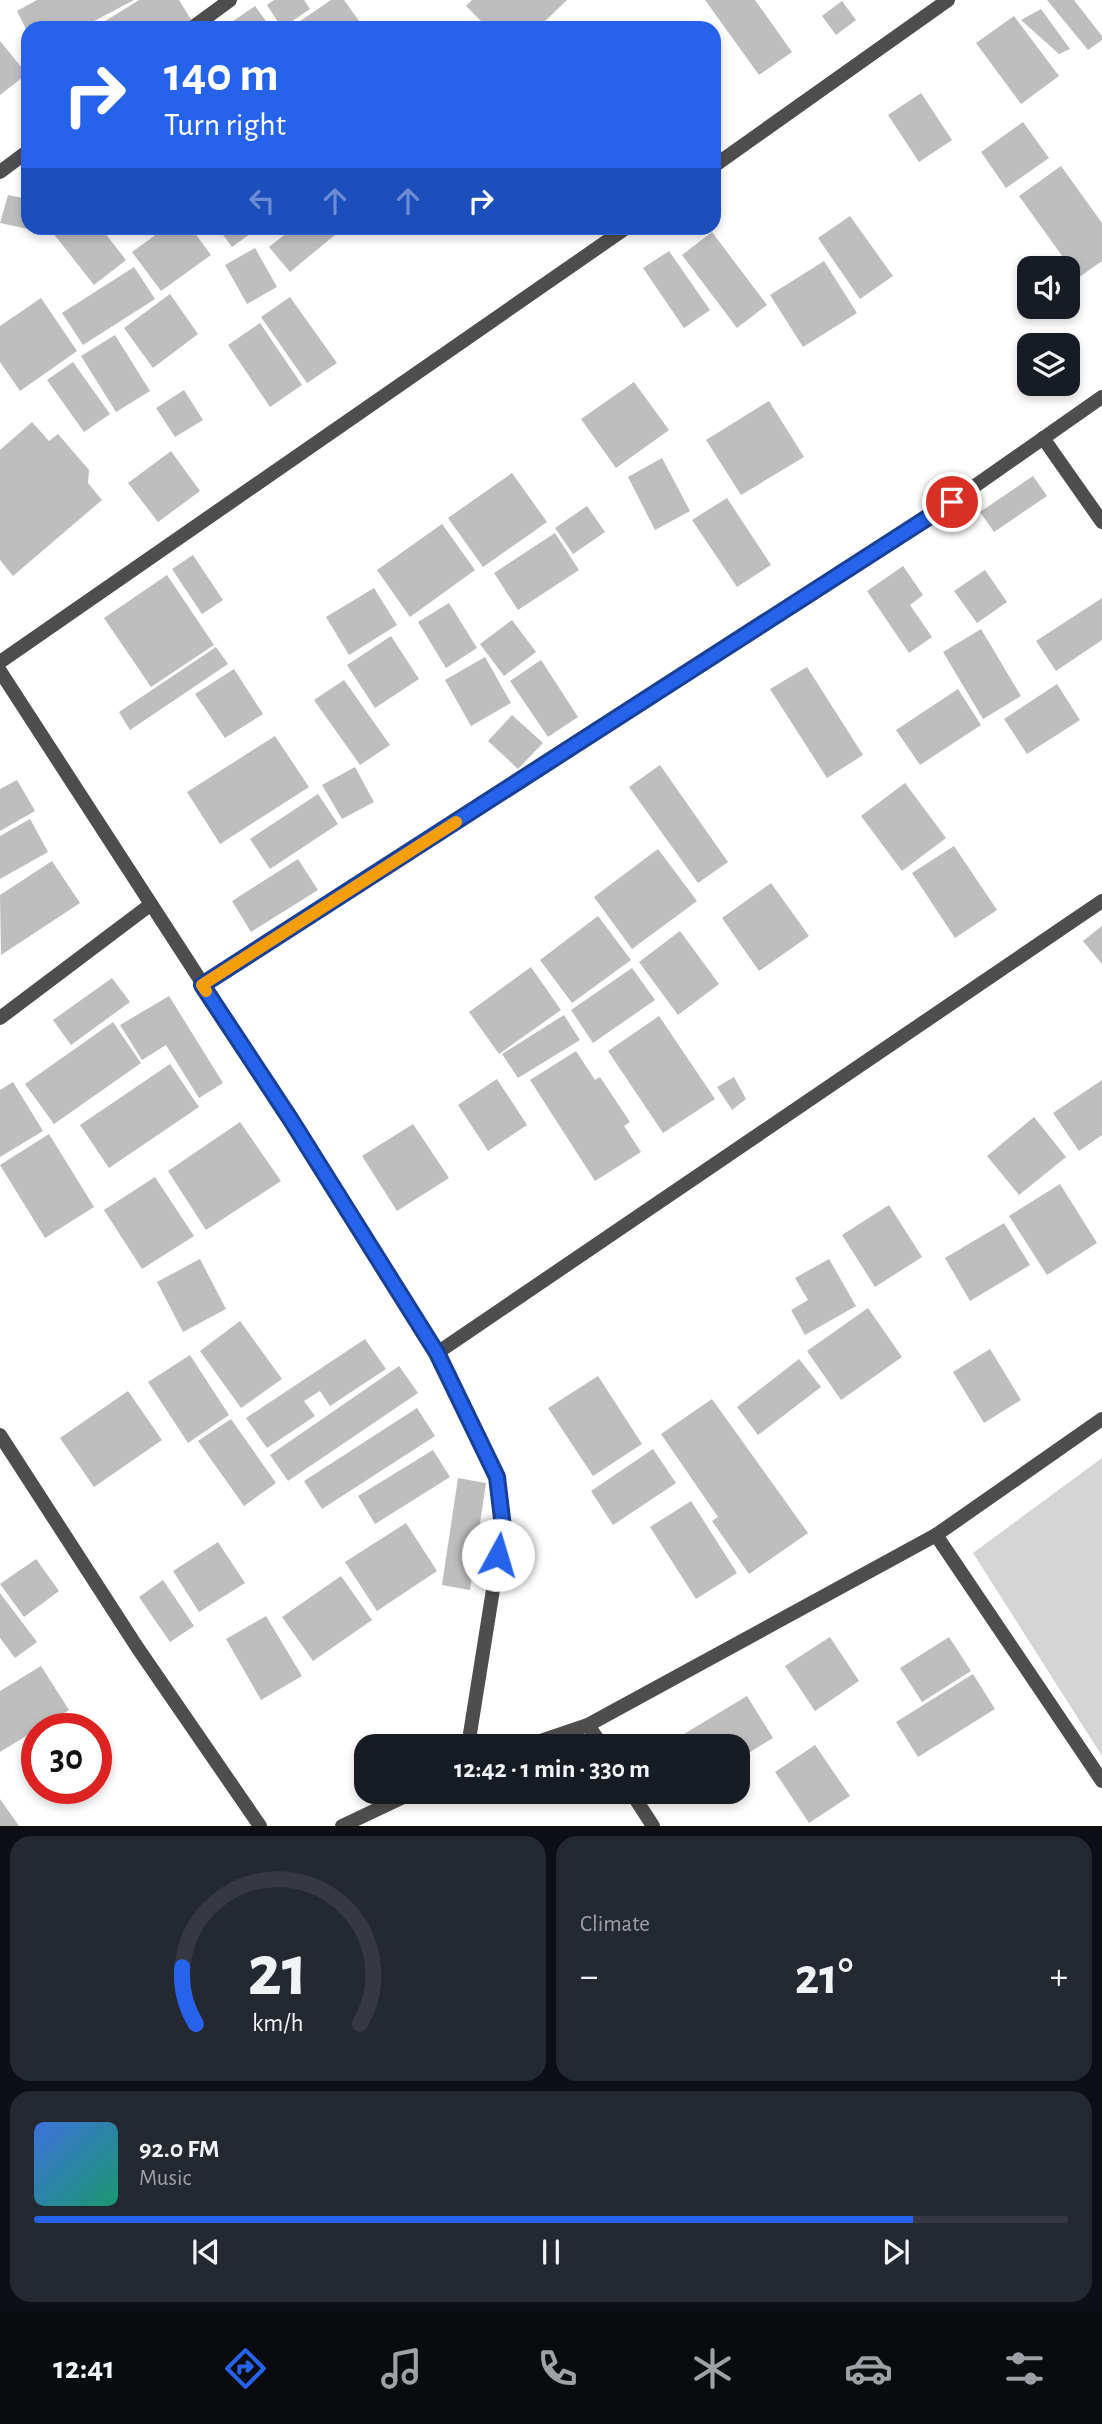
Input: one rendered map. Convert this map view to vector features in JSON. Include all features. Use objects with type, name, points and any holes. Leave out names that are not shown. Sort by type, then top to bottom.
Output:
[{"type":"street","points":[[202,21],[230,0]]},
{"type":"street","points":[[721,161],[948,0]]},
{"type":"street","points":[[0,172],[21,156]]},
{"type":"street","points":[[0,662],[616,235]]},
{"type":"street","points":[[202,985],[952,502],[1102,397]]},
{"type":"street","points":[[1043,438],[1102,522]]},
{"type":"street","points":[[0,671],[291,1120],[437,1353],[497,1477],[503,1527],[470,1734]]},
{"type":"street","points":[[437,1353],[1102,901]]},
{"type":"street","points":[[0,1018],[150,905]]},
{"type":"street","points":[[562,1734],[588,1725],[936,1535],[1102,1419]]},
{"type":"street","points":[[0,1435],[137,1647],[260,1825]]},
{"type":"street","points":[[936,1535],[1102,1781]]},
{"type":"street","points":[[588,1725],[594,1734]]},
{"type":"street","points":[[342,1825],[388,1804]]},
{"type":"street","points":[[639,1804],[653,1825]]},
{"type":"shaded area","points":[[1102,1458],[1102,1756],[973,1553]]},
{"type":"building","points":[[37,0],[134,0],[94,21],[22,21],[17,11]]},
{"type":"building","points":[[139,0],[179,0],[192,21],[105,21]]},
{"type":"building","points":[[274,0],[304,0],[310,9],[292,21],[277,21],[267,5]]},
{"type":"building","points":[[331,0],[344,0],[359,21],[300,21]]},
{"type":"building","points":[[472,0],[567,0],[545,21],[481,21],[466,6]]},
{"type":"building","points":[[705,0],[755,0],[792,52],[759,75]]},
{"type":"building","points":[[1047,0],[1074,0],[1102,36],[1102,40],[1088,50]]},
{"type":"building","points":[[842,1],[856,20],[836,35],[822,16]]},
{"type":"building","points":[[255,6],[266,21],[233,21]]},
{"type":"building","points":[[1041,9],[1070,49],[1059,54],[1021,20]]},
{"type":"building","points":[[1014,16],[1059,76],[1021,104],[976,43]]},
{"type":"building","points":[[0,41],[21,67],[21,79],[0,95]]},
{"type":"building","points":[[921,93],[952,140],[919,162],[888,115]]},
{"type":"building","points":[[1023,122],[1049,158],[1006,188],[981,152]]},
{"type":"building","points":[[1061,166],[1102,223],[1102,261],[1080,277],[1080,256],[1062,256],[1019,196]]},
{"type":"building","points":[[8,195],[21,198],[21,228],[0,223]]},
{"type":"building","points":[[850,216],[893,276],[860,299],[818,238]]},
{"type":"building","points":[[55,235],[106,235],[126,260],[94,285]]},
{"type":"building","points":[[155,235],[196,235],[211,255],[161,291],[132,252]]},
{"type":"building","points":[[223,235],[248,235],[232,247]]},
{"type":"building","points":[[284,235],[335,235],[290,272],[269,247]]},
{"type":"building","points":[[708,235],[714,235],[767,305],[737,328],[682,255]]},
{"type":"building","points":[[255,248],[277,287],[247,304],[225,265]]},
{"type":"building","points":[[669,251],[710,310],[684,328],[643,268]]},
{"type":"building","points":[[824,261],[857,313],[803,347],[770,295]]},
{"type":"building","points":[[134,267],[155,299],[83,345],[62,313]]},
{"type":"building","points":[[170,294],[198,334],[153,368],[124,328]]},
{"type":"building","points":[[290,297],[337,363],[307,383],[261,317]]},
{"type":"building","points":[[41,298],[77,351],[20,391],[0,362],[0,326]]},
{"type":"building","points":[[260,323],[302,385],[270,407],[228,345]]},
{"type":"building","points":[[115,335],[150,391],[116,412],[81,356]]},
{"type":"building","points":[[73,362],[110,414],[84,432],[47,380]]},
{"type":"building","points":[[634,382],[669,430],[616,468],[581,419]]},
{"type":"building","points":[[184,390],[203,420],[175,437],[156,408]]},
{"type":"building","points":[[769,401],[804,457],[741,495],[706,440]]},
{"type":"building","points":[[32,422],[49,441],[58,434],[89,470],[88,483],[102,500],[13,576],[0,560],[0,450]]},
{"type":"building","points":[[171,451],[200,491],[158,522],[128,483]]},
{"type":"building","points":[[662,458],[690,511],[655,530],[628,477]]},
{"type":"building","points":[[512,473],[547,522],[483,567],[448,518]]},
{"type":"building","points":[[1033,476],[1047,496],[994,532],[980,512]]},
{"type":"building","points":[[727,498],[771,565],[737,587],[692,520]]},
{"type":"building","points":[[587,506],[605,532],[573,554],[555,528]]},
{"type":"building","points":[[442,524],[475,570],[410,617],[377,570]]},
{"type":"building","points":[[555,533],[579,570],[518,610],[494,573]]},
{"type":"building","points":[[193,555],[223,600],[202,614],[172,569]]},
{"type":"building","points":[[903,566],[923,595],[910,605],[932,637],[909,653],[867,591]]},
{"type":"building","points":[[985,570],[1007,602],[977,623],[954,591]]},
{"type":"building","points":[[167,575],[214,645],[151,687],[104,618]]},
{"type":"building","points":[[374,588],[397,625],[349,655],[326,617]]},
{"type":"building","points":[[1102,598],[1102,640],[1056,671],[1036,641]]},
{"type":"building","points":[[449,603],[477,648],[446,668],[418,622]]},
{"type":"building","points":[[512,620],[536,652],[504,676],[480,644]]},
{"type":"building","points":[[981,629],[1021,696],[983,719],[943,652]]},
{"type":"building","points":[[391,636],[419,679],[375,708],[347,665]]},
{"type":"building","points":[[216,647],[228,664],[130,730],[119,712]]},
{"type":"building","points":[[485,657],[511,703],[471,726],[445,680]]},
{"type":"building","points":[[541,660],[578,717],[548,737],[510,681]]},
{"type":"building","points":[[807,667],[863,755],[827,778],[770,689]]},
{"type":"building","points":[[234,669],[263,714],[225,738],[195,694]]},
{"type":"building","points":[[344,680],[390,745],[360,765],[314,700]]},
{"type":"building","points":[[1057,684],[1080,720],[1027,754],[1004,719]]},
{"type":"building","points":[[958,689],[981,725],[920,765],[896,730]]},
{"type":"building","points":[[512,715],[543,743],[518,769],[488,741]]},
{"type":"building","points":[[275,736],[309,787],[220,844],[187,792]]},
{"type":"building","points":[[660,765],[728,862],[698,883],[629,787]]},
{"type":"building","points":[[355,767],[374,802],[342,819],[322,785]]},
{"type":"building","points":[[17,780],[35,811],[0,831],[0,789]]},
{"type":"building","points":[[905,783],[946,838],[902,871],[861,816]]},
{"type":"building","points":[[318,794],[338,824],[270,869],[250,839]]},
{"type":"building","points":[[30,819],[48,852],[0,879],[0,836]]},
{"type":"building","points":[[954,846],[997,910],[955,938],[912,873]]},
{"type":"building","points":[[658,849],[697,901],[632,949],[594,897]]},
{"type":"building","points":[[298,859],[318,890],[251,932],[232,901]]},
{"type":"building","points":[[52,861],[80,903],[1,955],[0,895]]},
{"type":"building","points":[[771,883],[809,936],[759,971],[722,918]]},
{"type":"building","points":[[598,916],[631,960],[572,1003],[540,960]]},
{"type":"building","points":[[1102,926],[1102,964],[1083,941]]},
{"type":"building","points":[[680,931],[719,984],[678,1015],[639,962]]},
{"type":"building","points":[[531,967],[561,1010],[499,1054],[469,1012]]},
{"type":"building","points":[[632,968],[655,1000],[593,1043],[571,1010]]},
{"type":"building","points":[[112,978],[130,1002],[71,1045],[53,1020]]},
{"type":"building","points":[[169,996],[223,1083],[199,1098],[166,1045],[142,1060],[120,1025]]},
{"type":"building","points":[[564,1015],[580,1040],[518,1078],[502,1054]]},
{"type":"building","points":[[659,1016],[715,1099],[663,1133],[608,1051]]},
{"type":"building","points":[[113,1022],[141,1063],[54,1124],[25,1084]]},
{"type":"building","points":[[576,1051],[595,1080],[600,1077],[630,1122],[624,1126],[641,1152],[595,1181],[530,1080]]},
{"type":"building","points":[[170,1064],[199,1107],[109,1168],[80,1125]]},
{"type":"building","points":[[734,1077],[746,1099],[732,1110],[717,1087]]},
{"type":"building","points":[[497,1079],[527,1125],[488,1151],[458,1105]]},
{"type":"building","points":[[1102,1080],[1102,1135],[1079,1151],[1053,1113]]},
{"type":"building","points":[[13,1082],[43,1131],[0,1157],[0,1090]]},
{"type":"building","points":[[1034,1117],[1066,1157],[1019,1195],[987,1156]]},
{"type":"building","points":[[240,1122],[281,1181],[206,1230],[168,1171]]},
{"type":"building","points":[[413,1124],[449,1178],[397,1211],[362,1156]]},
{"type":"building","points":[[49,1134],[94,1207],[45,1238],[0,1165]]},
{"type":"building","points":[[155,1177],[194,1236],[142,1269],[104,1210]]},
{"type":"building","points":[[1060,1184],[1097,1243],[1047,1275],[1009,1216]]},
{"type":"building","points":[[889,1205],[922,1257],[875,1287],[842,1235]]},
{"type":"building","points":[[1004,1223],[1030,1265],[970,1301],[945,1258]]},
{"type":"building","points":[[200,1259],[226,1309],[183,1332],[157,1282]]},
{"type":"building","points":[[829,1259],[856,1306],[805,1335],[791,1310],[808,1300],[795,1278]]},
{"type":"building","points":[[868,1308],[902,1357],[841,1400],[807,1351]]},
{"type":"building","points":[[240,1321],[282,1379],[241,1408],[200,1351]]},
{"type":"building","points":[[365,1339],[386,1369],[330,1406],[320,1391],[304,1401],[315,1416],[267,1448],[246,1418]]},
{"type":"building","points":[[990,1349],[1021,1400],[984,1423],[953,1372]]},
{"type":"building","points":[[190,1355],[229,1415],[188,1443],[148,1382]]},
{"type":"building","points":[[799,1359],[821,1387],[758,1435],[737,1407]]},
{"type":"building","points":[[399,1366],[418,1393],[288,1481],[270,1455]]},
{"type":"building","points":[[598,1376],[642,1444],[593,1476],[548,1408]]},
{"type":"building","points":[[128,1391],[162,1440],[94,1487],[60,1438]]},
{"type":"building","points":[[712,1399],[808,1533],[749,1574],[712,1521],[718,1517],[661,1434]]},
{"type":"building","points":[[417,1408],[435,1436],[322,1509],[304,1481]]},
{"type":"building","points":[[231,1419],[276,1483],[244,1506],[198,1441]]},
{"type":"building","points":[[653,1449],[676,1483],[613,1525],[591,1491]]},
{"type":"building","points":[[433,1450],[450,1477],[375,1524],[358,1496]]},
{"type":"building","points":[[458,1478],[486,1483],[470,1590],[442,1585]]},
{"type":"building","points":[[691,1501],[737,1573],[696,1599],[650,1527]]},
{"type":"building","points":[[406,1523],[437,1571],[377,1611],[345,1562]]},
{"type":"building","points":[[218,1542],[245,1583],[199,1612],[173,1571]]},
{"type":"building","points":[[36,1559],[59,1591],[24,1617],[0,1584]]},
{"type":"building","points":[[341,1576],[372,1620],[313,1661],[282,1617]]},
{"type":"building","points":[[163,1580],[194,1626],[170,1642],[139,1597]]},
{"type":"building","points":[[0,1593],[37,1642],[15,1658],[0,1638]]},
{"type":"building","points":[[266,1616],[302,1676],[261,1700],[226,1639]]},
{"type":"building","points":[[830,1637],[859,1681],[815,1711],[785,1666]]},
{"type":"building","points":[[949,1637],[971,1671],[922,1702],[900,1668]]},
{"type":"building","points":[[41,1666],[69,1710],[64,1713],[21,1713],[21,1739],[0,1752],[0,1691]]},
{"type":"building","points":[[973,1674],[995,1709],[918,1757],[896,1722]]},
{"type":"building","points":[[747,1696],[773,1738],[750,1752],[750,1734],[684,1734]]},
{"type":"building","points":[[815,1745],[850,1796],[809,1823],[775,1772]]},
{"type":"building","points":[[0,1799],[19,1826],[0,1826]]},
{"type":"slow traffic","points":[[206,991],[202,985],[456,822]]},
{"type":"route","points":[[498,1555],[503,1527],[497,1477],[437,1353],[291,1120],[202,985],[952,502]]}]
